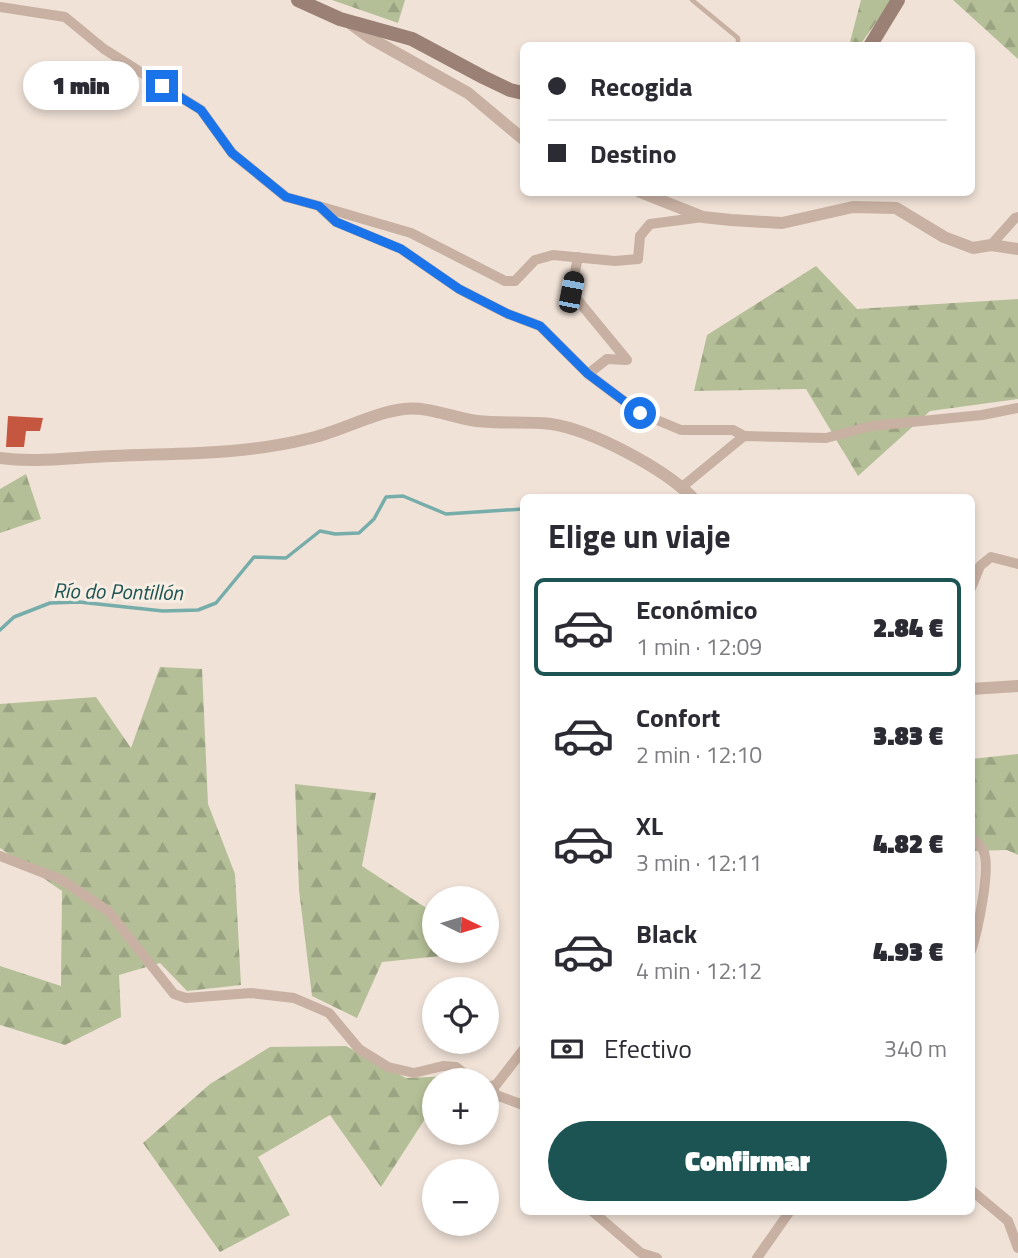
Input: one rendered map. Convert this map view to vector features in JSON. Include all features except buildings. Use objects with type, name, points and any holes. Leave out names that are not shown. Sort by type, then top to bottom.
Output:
[{"type":"main road","points":[[298,0],[348,22],[412,39],[483,77],[520,92]]},
{"type":"main road","points":[[872,42],[898,0]]},
{"type":"street","points":[[0,7],[65,17],[104,49],[201,110],[232,153],[286,197],[411,233],[505,281],[514,281],[535,260],[553,255],[615,261],[638,259],[640,236],[650,224],[704,217],[782,223],[853,207],[896,208],[944,237],[973,248],[991,245],[1018,249]]},
{"type":"street","points":[[348,22],[370,38],[468,93],[520,136]]},
{"type":"street","points":[[650,196],[704,217]]},
{"type":"street","points":[[319,206],[336,222],[401,249],[459,289],[508,314],[540,326],[588,374],[640,413],[681,430],[733,430],[744,436],[826,438],[870,425],[982,415],[1018,408]]},
{"type":"street","points":[[991,245],[1018,217]]},
{"type":"street","points":[[578,257],[571,292],[627,360],[607,359],[588,374]]},
{"type":"street","points":[[0,458],[221,454],[310,439],[405,408],[474,421],[549,424],[573,429],[621,450],[689,494]]},
{"type":"street","points":[[681,487],[744,436]]},
{"type":"street","points":[[975,578],[980,566],[991,557],[1018,564]]},
{"type":"street","points":[[975,689],[1018,686]]},
{"type":"street","points":[[975,842],[983,849],[987,865],[975,940]]},
{"type":"street","points":[[0,856],[62,880],[108,911],[174,994],[186,998],[251,993],[294,998],[329,1013],[359,1049],[388,1067],[414,1073],[422,1071]]},
{"type":"street","points":[[499,1080],[520,1054]]},
{"type":"street","points":[[435,1068],[457,1068]]},
{"type":"street","points":[[499,1096],[520,1104]]},
{"type":"street","points":[[975,1193],[1008,1221],[1018,1248]]},
{"type":"street","points":[[597,1215],[641,1253],[657,1258]]},
{"type":"street","points":[[757,1258],[787,1215]]},
{"type":"lane","points":[[692,0],[738,38],[738,42]]},
{"type":"green space","points":[[332,0],[405,0],[398,23]]},
{"type":"green space","points":[[861,0],[892,0],[862,42],[850,42]]},
{"type":"green space","points":[[953,0],[1018,0],[1018,59]]},
{"type":"green space","points":[[816,266],[857,309],[1018,299],[1018,399],[930,411],[858,476],[806,389],[694,391],[707,335]]},
{"type":"green space","points":[[26,474],[41,519],[0,533],[0,489]]},
{"type":"green space","points":[[160,667],[202,669],[208,804],[235,874],[241,985],[187,991],[160,963],[119,975],[121,1017],[65,1045],[0,1025],[0,966],[61,986],[62,891],[0,848],[0,704],[96,697],[131,748]]},
{"type":"green space","points":[[1018,754],[1018,855],[1007,850],[975,851],[975,759]]},
{"type":"green space","points":[[295,784],[376,793],[362,866],[422,905],[422,958],[382,962],[357,1018],[312,996],[299,890]]},
{"type":"green space","points":[[346,1046],[406,1078],[422,1077],[422,1124],[381,1187],[330,1115],[258,1157],[290,1215],[220,1252],[143,1143],[210,1084],[270,1047]]},
{"type":"waterway","name":"Río do Pontillón","points":[[0,630],[14,617],[50,603],[79,602],[163,611],[198,610],[216,603],[254,557],[286,558],[320,531],[335,534],[359,533],[374,519],[386,497],[403,496],[446,514],[520,509]]},
{"type":"route","points":[[162,86],[201,110],[232,153],[286,197],[319,206],[336,222],[401,249],[459,289],[508,314],[540,326],[588,374],[640,413]]}]
